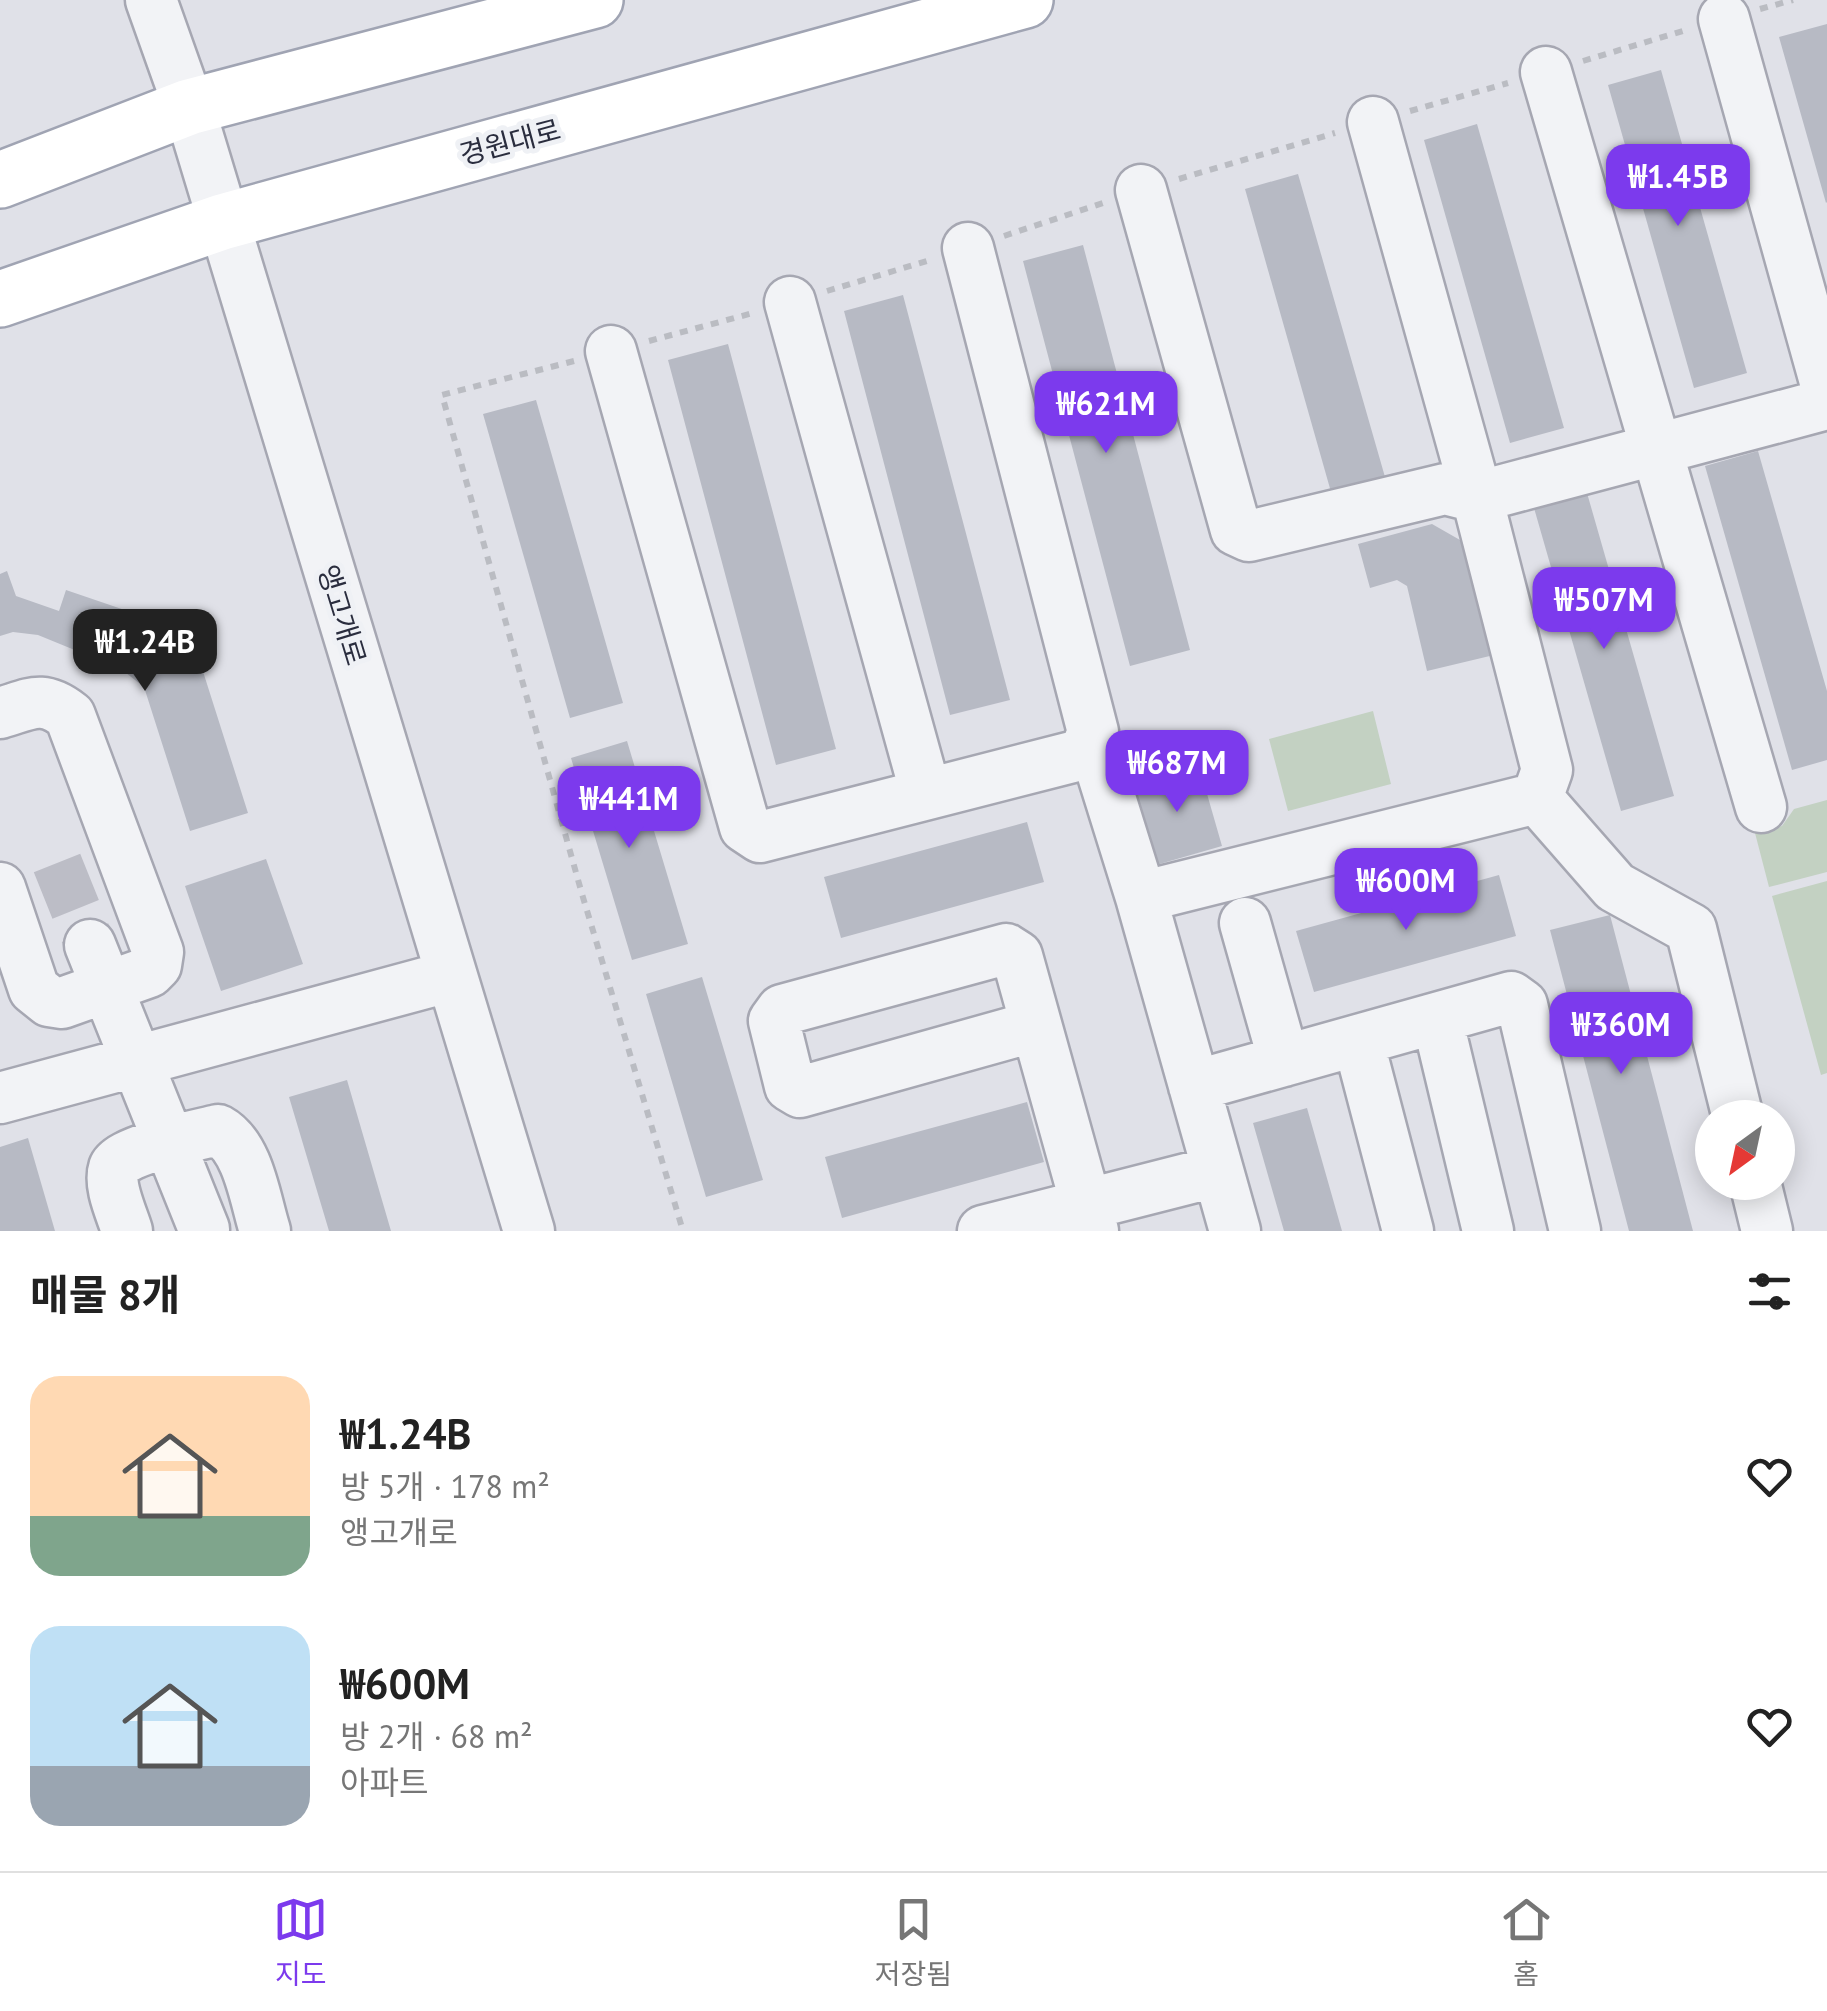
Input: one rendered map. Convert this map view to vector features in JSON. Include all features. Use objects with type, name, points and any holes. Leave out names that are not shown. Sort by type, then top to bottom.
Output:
[{"type":"main road","points":[[0,180],[189,106],[595,0]]},
{"type":"main road","name":"경원대로","points":[[0,299],[222,222],[1025,0]]},
{"type":"street","name":"앵고개로","points":[[151,0],[189,106],[528,1231]]},
{"type":"street","points":[[1724,18],[1827,390]]},
{"type":"street","points":[[1546,72],[1761,807]]},
{"type":"street","points":[[1373,122],[1477,497],[1547,770],[1536,798]]},
{"type":"street","points":[[1141,190],[1236,530],[1248,536],[1445,489],[1477,497],[1827,404]]},
{"type":"street","points":[[968,248],[1093,732],[1084,754]]},
{"type":"street","points":[[790,302],[926,794]]},
{"type":"street","points":[[612,351],[744,826],[760,837],[1084,754],[1098,762],[1142,898],[1235,1231]]},
{"type":"street","points":[[0,713],[41,700],[55,704],[70,716],[158,952],[156,966],[149,972],[99,966]]},
{"type":"street","points":[[1142,898],[1536,798]]},
{"type":"street","points":[[1536,798],[1615,887],[1691,929],[1734,1100]]},
{"type":"street","points":[[0,888],[34,989],[49,1002],[62,1003],[99,966]]},
{"type":"street","points":[[1245,923],[1284,1061]]},
{"type":"street","points":[[1036,1026],[800,1092],[790,1086],[774,1021],[782,1010],[1006,949],[1017,956],[1090,1218]]},
{"type":"street","points":[[99,966],[204,1229]]},
{"type":"street","points":[[0,1098],[451,976]]},
{"type":"street","points":[[1194,1086],[1510,997],[1522,1005],[1575,1231]]},
{"type":"street","points":[[1436,1018],[1488,1231]]},
{"type":"street","points":[[1358,1040],[1408,1231]]},
{"type":"street","points":[[128,1231],[114,1183],[114,1168],[119,1160],[218,1130],[230,1136],[240,1150],[265,1231]]},
{"type":"street","points":[[983,1231],[1090,1218],[1218,1171]]},
{"type":"street","points":[[1759,1200],[1767,1231]]},
{"type":"path","points":[[682,1231],[582,894],[442,395],[790,302],[1141,190],[1793,0]]},
{"type":"green space","points":[[1373,711],[1391,784],[1288,811],[1269,739]]},
{"type":"green space","points":[[1827,800],[1827,872],[1769,887],[1755,833],[1782,826],[1794,809]]},
{"type":"green space","points":[[1827,881],[1827,1073],[1821,1075],[1772,896]]},
{"type":"building","points":[[1827,24],[1827,202],[1826,203],[1779,37]]},
{"type":"building","points":[[1661,70],[1747,373],[1694,388],[1608,85]]},
{"type":"building","points":[[1477,124],[1564,428],[1510,443],[1424,140]]},
{"type":"building","points":[[1298,174],[1385,477],[1331,492],[1245,189]]},
{"type":"building","points":[[1083,245],[1190,650],[1130,666],[1023,261]]},
{"type":"building","points":[[903,295],[1010,700],[950,715],[844,311]]},
{"type":"building","points":[[728,344],[836,749],[776,765],[668,360]]},
{"type":"building","points":[[536,400],[623,703],[570,718],[483,414]]},
{"type":"building","points":[[1758,451],[1827,691],[1827,760],[1792,770],[1705,466]]},
{"type":"building","points":[[1587,493],[1674,796],[1621,811],[1534,508]]},
{"type":"building","points":[[1432,524],[1467,544],[1494,655],[1427,671],[1407,586],[1397,580],[1370,588],[1358,544]]},
{"type":"building","points":[[7,571],[16,596],[59,611],[66,590],[154,620],[145,648],[169,672],[200,662],[248,813],[190,831],[144,687],[121,669],[38,635],[13,632],[0,636],[0,574]]},
{"type":"building","points":[[627,741],[688,944],[632,960],[571,758]]},
{"type":"building","points":[[1199,766],[1222,846],[1156,865],[1133,784]]},
{"type":"building","points":[[1027,822],[1044,882],[841,938],[824,877]]},
{"type":"building","points":[[266,859],[303,964],[221,991],[185,886]]},
{"type":"building","points":[[1499,875],[1516,936],[1314,992],[1296,931]]},
{"type":"building","points":[[1610,915],[1693,1231],[1629,1231],[1550,930]]},
{"type":"building","points":[[702,977],[763,1180],[706,1197],[646,994]]},
{"type":"building","points":[[347,1080],[391,1231],[329,1231],[289,1097]]},
{"type":"building","points":[[1027,1102],[1044,1162],[842,1218],[825,1157]]},
{"type":"building","points":[[1307,1108],[1342,1231],[1284,1231],[1253,1123]]},
{"type":"building","points":[[28,1138],[55,1231],[0,1231],[0,1147]]},
{"type":"tunnel","points":[[57,863],[90,945]]}]
